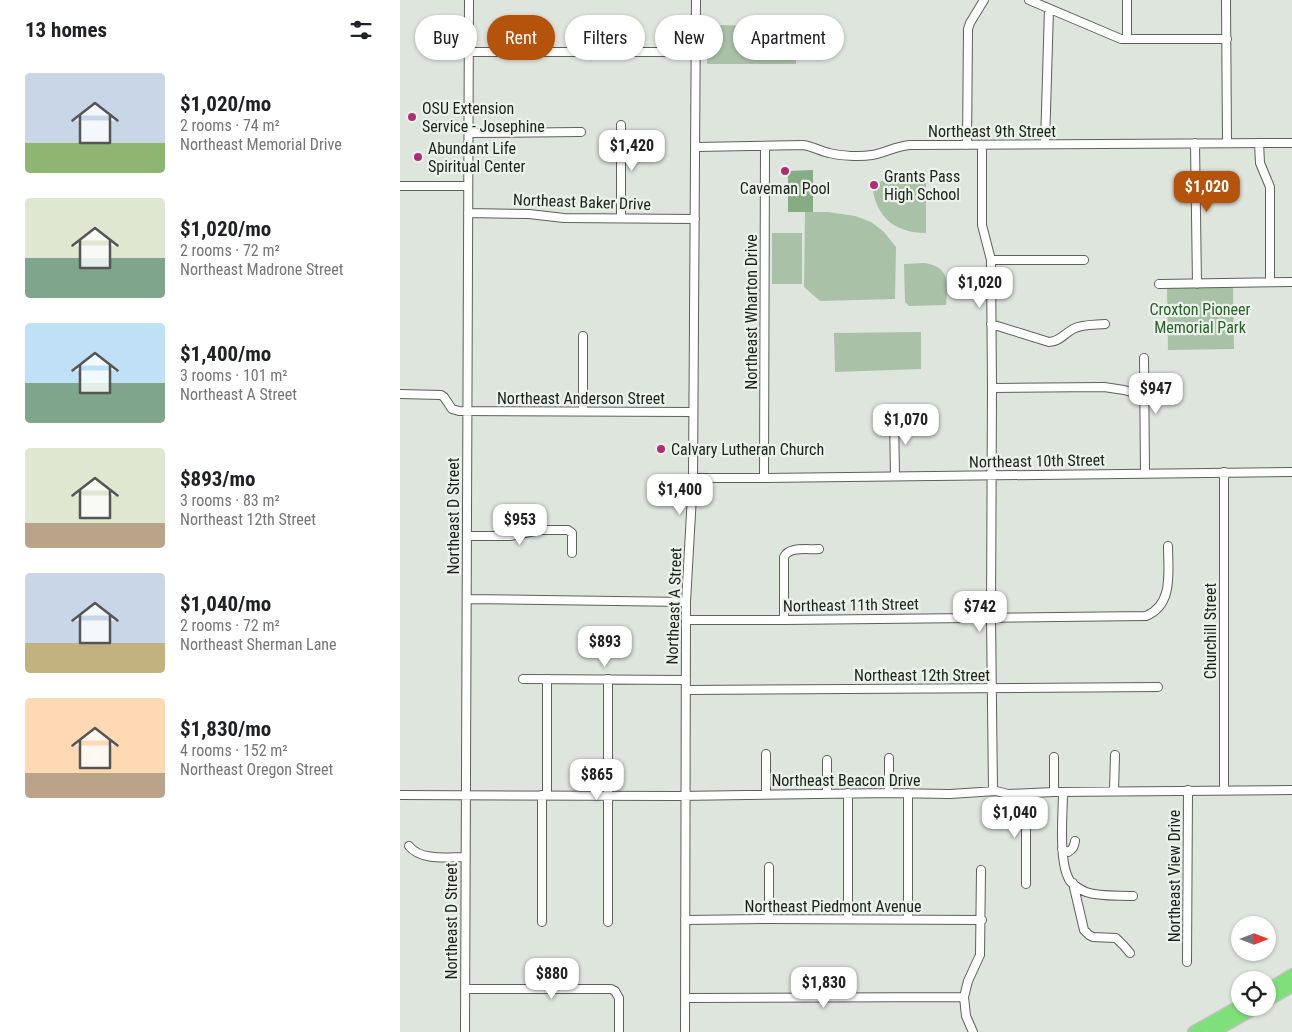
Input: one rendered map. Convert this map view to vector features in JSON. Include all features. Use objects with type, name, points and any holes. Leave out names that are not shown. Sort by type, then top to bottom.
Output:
[{"type":"highway","points":[[1276,985],[1292,976]]},
{"type":"highway","points":[[1276,995],[1292,986]]},
{"type":"highway","points":[[1194,1032],[1231,1011]]},
{"type":"highway","points":[[1213,1032],[1241,1016]]},
{"type":"street","name":"Northeast D Street","points":[[469,0],[469,15]]},
{"type":"street","name":"Northeast A Street","points":[[696,0],[696,15]]},
{"type":"street","points":[[967,145],[968,30],[970,23],[984,0]]},
{"type":"street","points":[[1029,0],[1116,37],[1127,39],[1226,39]]},
{"type":"street","points":[[1126,0],[1127,39]]},
{"type":"street","points":[[1226,0],[1227,143]]},
{"type":"street","points":[[1045,144],[1049,9]]},
{"type":"street","points":[[477,52],[655,52]]},
{"type":"street","name":"Northeast D Street","points":[[465,1032],[469,60]]},
{"type":"street","name":"Northeast A Street","points":[[685,1032],[686,602],[693,478],[696,60]]},
{"type":"street","points":[[620,218],[621,125]]},
{"type":"street","points":[[468,133],[581,132]]},
{"type":"street","points":[[1195,143],[1197,284]]},
{"type":"street","points":[[1259,143],[1260,163],[1270,187],[1270,282]]},
{"type":"street","name":"Northeast 9th Street","points":[[696,146],[803,145],[837,155],[867,155],[878,154],[902,145],[1292,143]]},
{"type":"street","points":[[982,144],[982,225],[990,260],[993,791]]},
{"type":"street","name":"Northeast Wharton Drive","points":[[764,478],[765,146]]},
{"type":"street","points":[[400,186],[468,186]]},
{"type":"street","name":"Northeast Baker Drive","points":[[468,214],[529,214],[564,218],[695,219]]},
{"type":"street","points":[[990,260],[1084,260]]},
{"type":"street","points":[[1159,284],[1292,282]]},
{"type":"street","points":[[991,324],[1052,342],[1059,340],[1073,329],[1105,324]]},
{"type":"street","points":[[582,411],[583,336]]},
{"type":"street","points":[[1144,358],[1145,473]]},
{"type":"street","points":[[992,388],[1104,387],[1145,396]]},
{"type":"street","points":[[400,394],[442,395],[452,409],[468,411]]},
{"type":"street","name":"Northeast Anderson Street","points":[[468,411],[693,412]]},
{"type":"street","points":[[894,416],[895,476]]},
{"type":"street","name":"Churchill Street","points":[[1224,472],[1224,790]]},
{"type":"street","name":"Northeast 10th Street","points":[[693,478],[1292,472]]},
{"type":"street","points":[[467,536],[510,536],[540,530],[568,530],[572,533],[572,553]]},
{"type":"street","name":"Northeast 11th Street","points":[[687,620],[1139,616],[1156,611],[1166,596],[1168,546]]},
{"type":"street","points":[[784,620],[784,557],[786,552],[791,550],[819,549]]},
{"type":"street","points":[[467,599],[686,602]]},
{"type":"street","points":[[523,679],[686,680]]},
{"type":"street","points":[[542,922],[547,679]]},
{"type":"street","points":[[608,679],[608,922]]},
{"type":"street","name":"Northeast 12th Street","points":[[686,690],[1158,688]]},
{"type":"street","points":[[766,754],[766,794]]},
{"type":"street","points":[[1054,756],[1054,792]]},
{"type":"street","points":[[1114,791],[1115,756]]},
{"type":"street","points":[[889,758],[889,793]]},
{"type":"street","points":[[827,760],[827,793]]},
{"type":"street","name":"Northeast View Drive","points":[[1187,962],[1188,790]]},
{"type":"street","name":"Northeast Beacon Drive","points":[[400,795],[950,794],[993,791],[1008,794],[1026,794],[1114,791],[1292,790]]},
{"type":"street","points":[[1063,792],[1062,849],[1070,881],[1084,892],[1132,896]]},
{"type":"street","points":[[848,793],[848,919]]},
{"type":"street","points":[[908,793],[908,920]]},
{"type":"street","points":[[1026,794],[1026,884]]},
{"type":"street","points":[[1062,849],[1068,852],[1072,850],[1075,841]]},
{"type":"street","points":[[409,846],[412,850],[423,856],[465,857]]},
{"type":"street","points":[[769,867],[769,919]]},
{"type":"street","points":[[973,1032],[966,1016],[964,997],[968,981],[980,955],[982,920],[981,870]]},
{"type":"street","points":[[1073,883],[1084,930],[1093,937],[1116,938],[1130,953]]},
{"type":"street","name":"Northeast Piedmont Avenue","points":[[685,920],[982,920]]},
{"type":"street","points":[[465,989],[611,989],[617,993],[619,998],[619,1032]]},
{"type":"street","points":[[685,998],[964,997]]},
{"type":"green space","points":[[723,25],[733,25],[733,60],[796,60],[796,64],[707,64],[707,60],[723,60]]},
{"type":"green space","points":[[892,178],[923,179],[926,182],[926,233],[904,230],[882,214],[877,205],[872,184]]},
{"type":"green space","points":[[805,212],[828,212],[855,216],[871,222],[884,232],[896,247],[895,299],[820,301],[804,287]]},
{"type":"green space","points":[[772,233],[802,233],[802,284],[772,284]]},
{"type":"green space","points":[[924,263],[939,268],[946,278],[946,305],[909,306],[905,302],[904,264]]},
{"type":"green space","name":"Croxton Pioneer Memorial Park","points":[[1233,287],[1234,349],[1168,350],[1167,288]]},
{"type":"green space","points":[[921,332],[921,369],[835,372],[834,333]]},
{"type":"shaded area","points":[[813,170],[813,212],[788,212],[788,171]]},
{"type":"place","name":"OSU Extension Service - Josephine","points":[[412,117]]},
{"type":"place","name":"Abundant Life Spiritual Center","points":[[418,157]]},
{"type":"place","name":"Caveman Pool","points":[[785,171]]},
{"type":"place","name":"Grants Pass High School","points":[[874,185]]},
{"type":"place","name":"Calvary Lutheran Church","points":[[661,449]]}]
